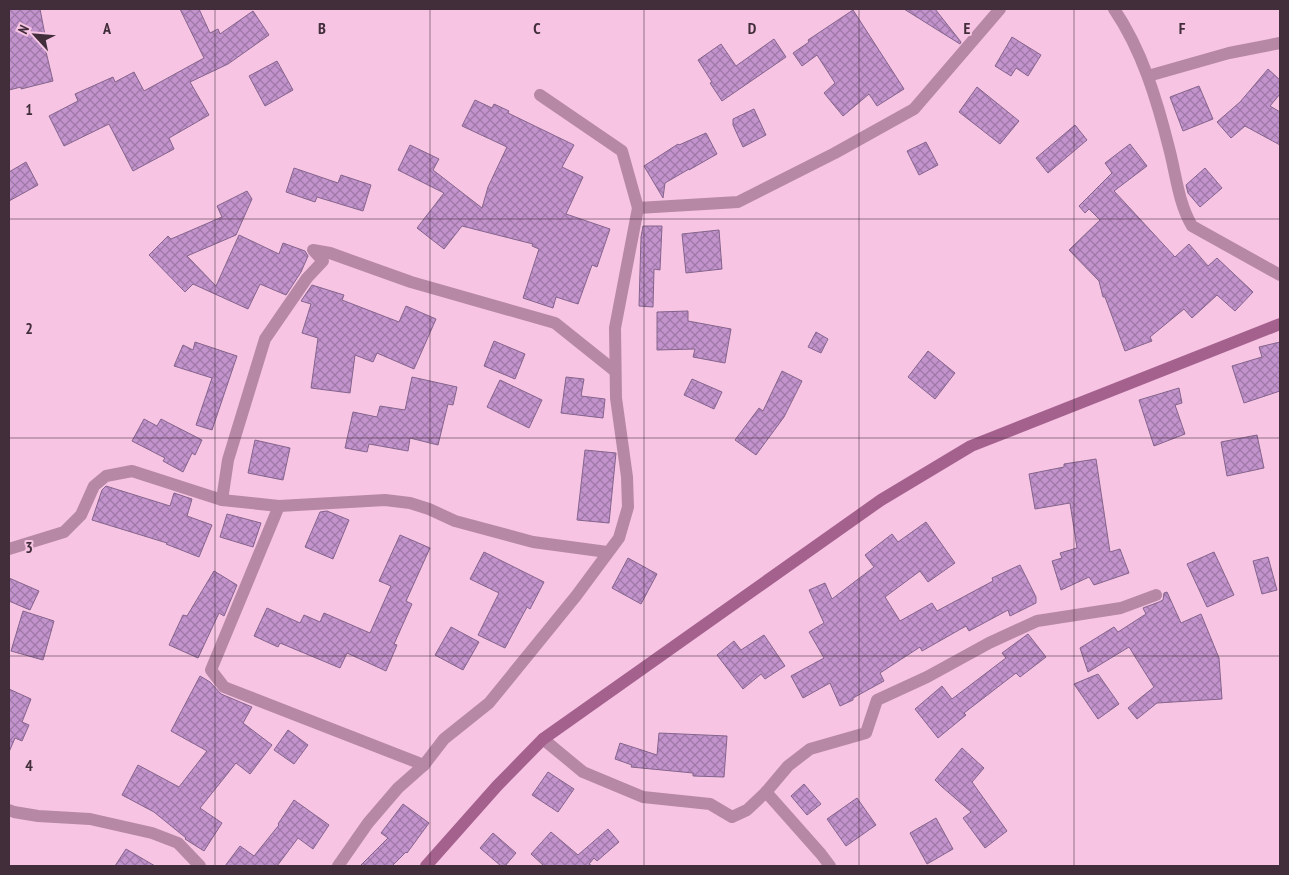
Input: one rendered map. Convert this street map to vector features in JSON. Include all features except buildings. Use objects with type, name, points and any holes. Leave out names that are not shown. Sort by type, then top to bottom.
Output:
[{"type":"street","points":[[638,208],[738,202],[835,153],[914,108],[1000,9]]},
{"type":"street","points":[[1114,9],[1127,27],[1148,76],[1169,148],[1184,212],[1192,226],[1280,275]]},
{"type":"street","points":[[1148,76],[1229,53],[1280,43]]},
{"type":"street","points":[[338,866],[368,823],[398,788],[424,766],[444,739],[489,703],[576,596],[619,538],[628,507],[627,477],[616,398],[615,328],[638,208],[622,151],[540,95]]},
{"type":"street","points":[[222,500],[228,460],[265,338],[307,278],[323,261],[313,250],[330,253],[411,282],[555,323],[615,371]]},
{"type":"street","points":[[426,866],[497,786],[543,739],[880,500],[971,446],[1280,324]]},
{"type":"street","points":[[9,549],[64,532],[81,515],[94,486],[106,476],[132,471],[222,500],[279,506],[385,500],[410,503],[456,521],[534,542],[607,552]]},
{"type":"street","points":[[279,506],[211,670],[224,686],[424,766]]},
{"type":"street","points":[[543,739],[583,772],[643,797],[710,804],[732,817],[747,810],[766,792],[788,766],[810,749],[866,733],[878,700],[1036,621],[1121,608],[1156,595]]},
{"type":"street","points":[[766,792],[830,866]]},
{"type":"street","points":[[9,810],[38,816],[90,820],[152,833],[178,843],[200,866]]}]
